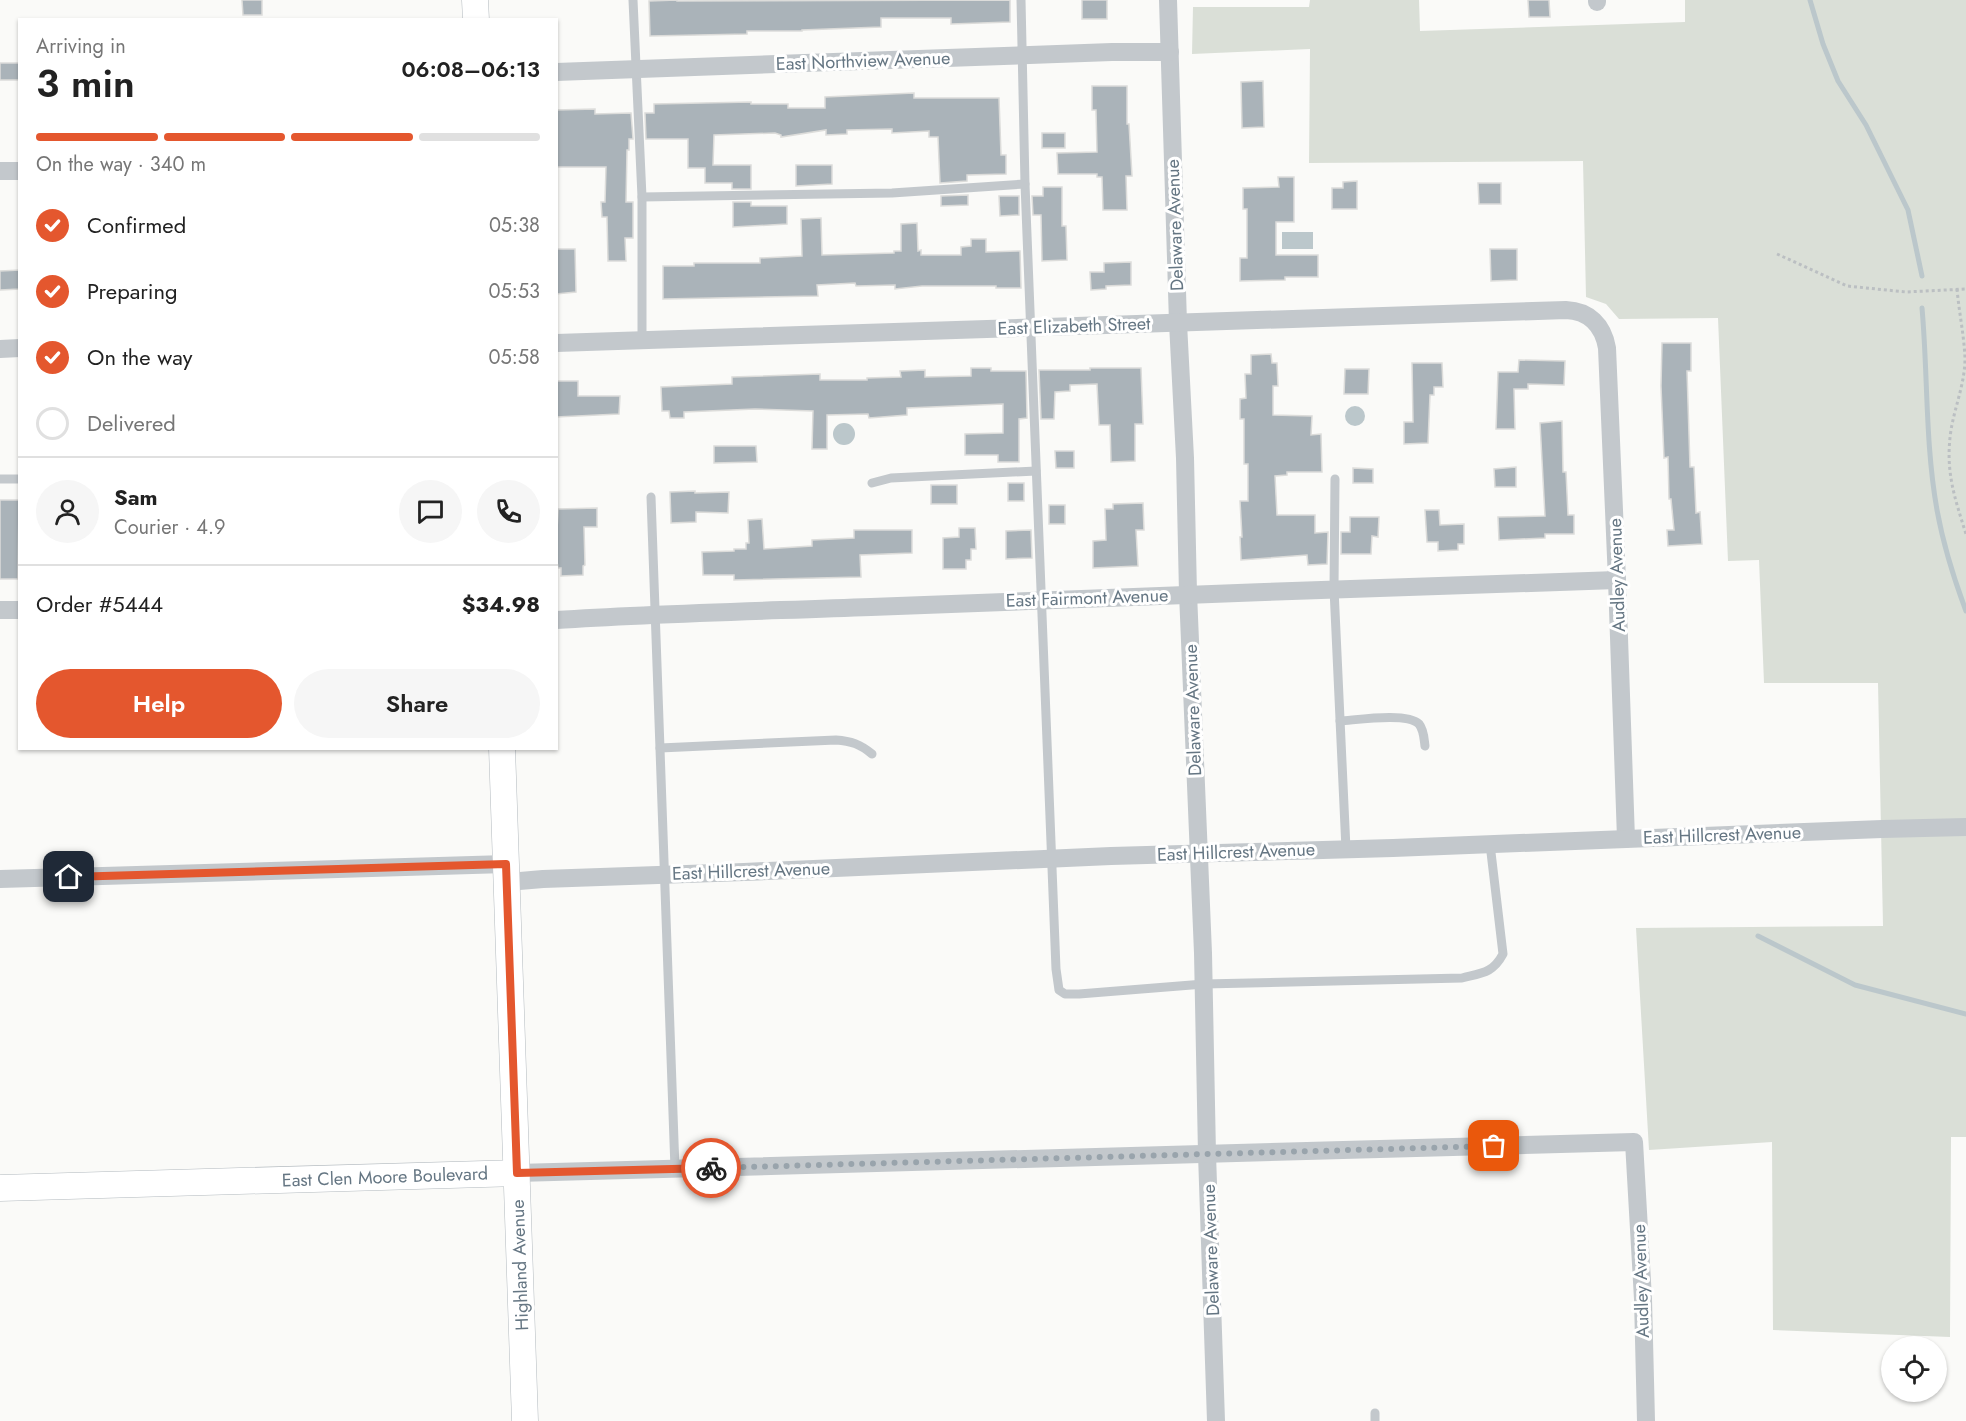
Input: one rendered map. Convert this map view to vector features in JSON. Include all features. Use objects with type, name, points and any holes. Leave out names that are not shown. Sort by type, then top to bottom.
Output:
[{"type":"main road","points":[[475,0],[476,18]]},
{"type":"main road","name":"Highland Avenue","points":[[502,750],[525,1421]]},
{"type":"main road","name":"East Clen Moore Boulevard","points":[[0,1188],[517,1173]]},
{"type":"street","name":"Delaware Avenue","points":[[1168,0],[1178,323],[1204,984],[1216,1421]]},
{"type":"street","name":"East Northview Avenue","points":[[558,72],[1022,55],[1170,52]]},
{"type":"street","points":[[0,171],[18,171]]},
{"type":"street","name":"East Elizabeth Street","points":[[558,343],[1566,310],[1576,310],[1590,317]]},
{"type":"street","name":"Audley Avenue","points":[[1590,317],[1600,328],[1607,348],[1626,839]]},
{"type":"street","points":[[0,349],[18,348]]},
{"type":"street","name":"East Fairmont Avenue","points":[[558,620],[1188,593],[1617,580]]},
{"type":"street","points":[[0,610],[18,610]]},
{"type":"street","name":"East Hillcrest Avenue","points":[[0,879],[506,873],[543,879],[1198,853],[1966,827]]},
{"type":"street","name":"Audley Avenue","points":[[1634,1142],[1643,1299],[1646,1421]]},
{"type":"street","name":"East Clen Moore Boulevard","points":[[517,1173],[1634,1142]]},
{"type":"lane","points":[[633,0],[642,197],[642,340]]},
{"type":"lane","points":[[1021,0],[1025,184],[1036,471],[1056,969],[1059,990],[1079,994],[1204,984],[1462,978],[1487,972],[1498,965],[1503,954],[1490,844]]},
{"type":"lane","points":[[642,197],[892,193],[1025,184]]},
{"type":"lane","points":[[872,483],[891,478],[1036,471]]},
{"type":"lane","points":[[0,479],[18,479]]},
{"type":"lane","points":[[1335,479],[1334,589],[1346,849]]},
{"type":"lane","points":[[651,497],[675,1169]]},
{"type":"lane","points":[[1340,721],[1390,718],[1413,720],[1419,724],[1424,733],[1425,746]]},
{"type":"lane","points":[[660,748],[836,740],[863,746],[872,754]]},
{"type":"path","points":[[1778,254],[1847,286],[1906,292],[1966,289]]},
{"type":"path","points":[[1957,289],[1965,358],[1963,382],[1951,429],[1949,461],[1951,488],[1966,534]]},
{"type":"shaded area","points":[[1310,0],[1419,0],[1420,31],[1685,22],[1685,0],[1966,0],[1966,1137],[1951,1137],[1950,1337],[1773,1330],[1772,1142],[1649,1150],[1636,928],[1883,926],[1878,683],[1764,683],[1759,560],[1728,561],[1718,318],[1619,319],[1606,304],[1586,297],[1583,161],[1309,163],[1310,49],[1192,54],[1193,7],[1309,7]]},
{"type":"shaded area","points":[[1282,232],[1313,232],[1313,249],[1282,249]]},
{"type":"shaded area","points":[[1351,406],[1359,406],[1365,412],[1365,420],[1359,426],[1351,426],[1345,420],[1345,412]]},
{"type":"shaded area","points":[[844,423],[854,430],[855,434],[848,444],[844,445],[834,438],[833,434],[840,424]]},
{"type":"building","points":[[242,0],[262,0],[262,15],[243,15]]},
{"type":"building","points":[[1010,0],[1010,22],[951,24],[951,18],[881,18],[881,27],[650,36],[649,1]]},
{"type":"building","points":[[1082,0],[1107,0],[1107,19],[1082,19]]},
{"type":"building","points":[[1528,0],[1549,0],[1550,17],[1529,17]]},
{"type":"building","points":[[0,63],[18,63],[18,80],[0,80]]},
{"type":"building","points":[[1263,81],[1264,127],[1242,128],[1241,82]]},
{"type":"building","points":[[1092,86],[1127,86],[1127,124],[1129,124],[1132,176],[1126,176],[1127,210],[1103,210],[1102,177],[1097,177],[1097,174],[1058,174],[1057,153],[1097,152],[1096,110],[1092,110]]},
{"type":"building","points":[[914,93],[914,98],[999,98],[1001,155],[1006,155],[1006,174],[967,175],[967,181],[940,183],[938,137],[929,137],[929,131],[892,133],[892,129],[847,130],[847,134],[826,135],[826,130],[781,137],[775,133],[714,135],[713,165],[751,165],[751,189],[732,189],[732,183],[705,183],[705,168],[688,168],[688,139],[646,139],[645,113],[654,113],[654,104],[751,102],[751,104],[788,104],[788,108],[825,108],[825,97]]},
{"type":"building","points":[[595,109],[595,114],[631,113],[633,139],[629,139],[629,150],[627,150],[626,202],[633,202],[633,238],[625,238],[626,261],[608,261],[607,217],[602,217],[601,202],[605,202],[606,167],[558,167],[558,110]]},
{"type":"building","points":[[1042,133],[1065,133],[1065,148],[1042,148]]},
{"type":"building","points":[[796,165],[832,165],[832,184],[796,186]]},
{"type":"building","points":[[1278,177],[1294,177],[1294,222],[1276,222],[1276,255],[1318,255],[1318,277],[1240,281],[1240,258],[1247,258],[1247,209],[1243,209],[1243,188],[1279,187]]},
{"type":"building","points":[[1357,181],[1357,209],[1332,209],[1332,188],[1343,188],[1343,182]]},
{"type":"building","points":[[1478,183],[1501,183],[1501,204],[1479,204]]},
{"type":"building","points":[[1043,187],[1062,187],[1062,226],[1066,226],[1067,260],[1042,261],[1041,215],[1033,215],[1032,196],[1043,196]]},
{"type":"building","points":[[968,195],[968,205],[941,206],[941,196]]},
{"type":"building","points":[[999,196],[1019,196],[1019,215],[1000,216]]},
{"type":"building","points":[[733,202],[751,202],[751,206],[787,206],[787,224],[733,227]]},
{"type":"building","points":[[821,218],[822,255],[901,251],[901,224],[917,223],[918,251],[921,250],[921,255],[961,255],[961,247],[971,246],[971,239],[986,239],[986,252],[1020,251],[1021,288],[922,286],[895,289],[895,285],[856,286],[855,283],[817,285],[818,296],[663,299],[663,266],[694,266],[694,263],[760,263],[760,258],[802,256],[801,219]]},
{"type":"building","points":[[558,249],[575,249],[576,292],[558,294]]},
{"type":"building","points":[[1490,249],[1517,249],[1517,280],[1491,281]]},
{"type":"building","points":[[1131,262],[1131,285],[1106,286],[1106,289],[1091,290],[1090,272],[1104,272],[1104,263]]},
{"type":"building","points":[[18,270],[18,289],[0,290],[0,271]]},
{"type":"building","points":[[1662,343],[1691,343],[1691,371],[1687,371],[1690,467],[1694,467],[1696,513],[1700,512],[1702,544],[1668,546],[1667,530],[1674,530],[1671,499],[1669,499],[1668,457],[1664,458]]},
{"type":"building","points":[[1271,354],[1272,363],[1277,363],[1278,386],[1273,386],[1273,415],[1312,416],[1311,435],[1321,434],[1322,472],[1287,472],[1287,475],[1275,476],[1277,515],[1315,515],[1315,533],[1328,532],[1327,564],[1308,565],[1307,555],[1241,560],[1240,501],[1248,501],[1248,464],[1244,464],[1244,419],[1240,419],[1240,399],[1246,398],[1245,374],[1251,374],[1251,355]]},
{"type":"building","points":[[1519,360],[1565,361],[1564,385],[1528,384],[1528,389],[1514,389],[1515,429],[1496,429],[1498,372],[1518,372]]},
{"type":"building","points":[[1412,363],[1442,363],[1443,387],[1434,387],[1434,395],[1430,395],[1428,443],[1404,444],[1404,422],[1413,422]]},
{"type":"building","points":[[971,368],[991,368],[991,371],[1026,371],[1027,418],[1019,419],[1019,462],[998,462],[998,455],[965,455],[965,434],[1003,433],[1003,404],[907,408],[907,415],[869,418],[868,414],[827,415],[827,449],[812,449],[813,411],[755,409],[684,412],[684,418],[670,418],[669,411],[662,411],[661,387],[732,384],[732,377],[820,374],[820,380],[867,380],[867,378],[901,377],[900,371],[925,370],[925,377],[971,376]]},
{"type":"building","points":[[1090,368],[1141,368],[1143,424],[1135,424],[1135,461],[1111,462],[1110,425],[1099,425],[1097,384],[1070,385],[1070,391],[1055,392],[1054,419],[1041,419],[1039,370],[1090,370]]},
{"type":"building","points":[[1345,369],[1369,369],[1368,394],[1344,394]]},
{"type":"building","points":[[558,381],[578,381],[578,396],[620,396],[619,414],[558,417]]},
{"type":"building","points":[[1562,421],[1563,472],[1566,472],[1568,515],[1574,515],[1574,534],[1545,534],[1545,538],[1499,540],[1498,517],[1545,516],[1540,423]]},
{"type":"building","points":[[714,446],[756,446],[757,462],[714,463]]},
{"type":"building","points":[[1055,451],[1074,451],[1074,468],[1056,468]]},
{"type":"building","points":[[1516,467],[1516,487],[1495,487],[1494,469]]},
{"type":"building","points":[[1353,468],[1373,469],[1373,483],[1353,483]]},
{"type":"building","points":[[1008,483],[1024,483],[1024,501],[1008,501]]},
{"type":"building","points":[[931,485],[957,485],[957,504],[931,504]]},
{"type":"building","points":[[695,491],[695,493],[729,492],[728,513],[696,512],[696,522],[671,523],[670,492]]},
{"type":"building","points":[[0,500],[18,500],[18,579],[0,579]]},
{"type":"building","points":[[1143,503],[1144,530],[1136,530],[1138,566],[1093,568],[1093,541],[1106,540],[1105,509],[1113,509],[1113,504]]},
{"type":"building","points":[[1049,505],[1065,505],[1065,524],[1049,524]]},
{"type":"building","points":[[597,508],[597,527],[584,527],[583,575],[561,576],[561,568],[558,568],[558,509]]},
{"type":"building","points":[[1425,510],[1439,510],[1440,525],[1464,524],[1464,544],[1458,544],[1458,550],[1438,551],[1438,542],[1427,542]]},
{"type":"building","points":[[1350,517],[1379,517],[1378,537],[1372,536],[1371,554],[1341,554],[1341,532],[1350,532]]},
{"type":"building","points":[[762,519],[764,549],[812,546],[812,540],[854,538],[854,530],[912,530],[912,553],[860,555],[861,577],[734,580],[734,575],[703,575],[702,552],[746,549],[746,543],[749,543],[748,520]]},
{"type":"building","points":[[959,528],[975,528],[976,549],[971,549],[971,560],[966,560],[966,569],[943,569],[943,538],[959,537]]},
{"type":"building","points":[[1031,530],[1032,558],[1006,559],[1006,531]]},
{"type":"waterway","points":[[1810,0],[1823,44],[1838,81],[1866,125],[1908,210],[1922,276]]},
{"type":"waterway","points":[[1922,308],[1933,485],[1946,548],[1966,611]]},
{"type":"waterway","points":[[1758,936],[1855,985],[1966,1014]]},
{"type":"way so far","points":[[711,1168],[1494,1146]]},
{"type":"route","points":[[69,877],[506,864],[517,1173],[711,1168]]}]
